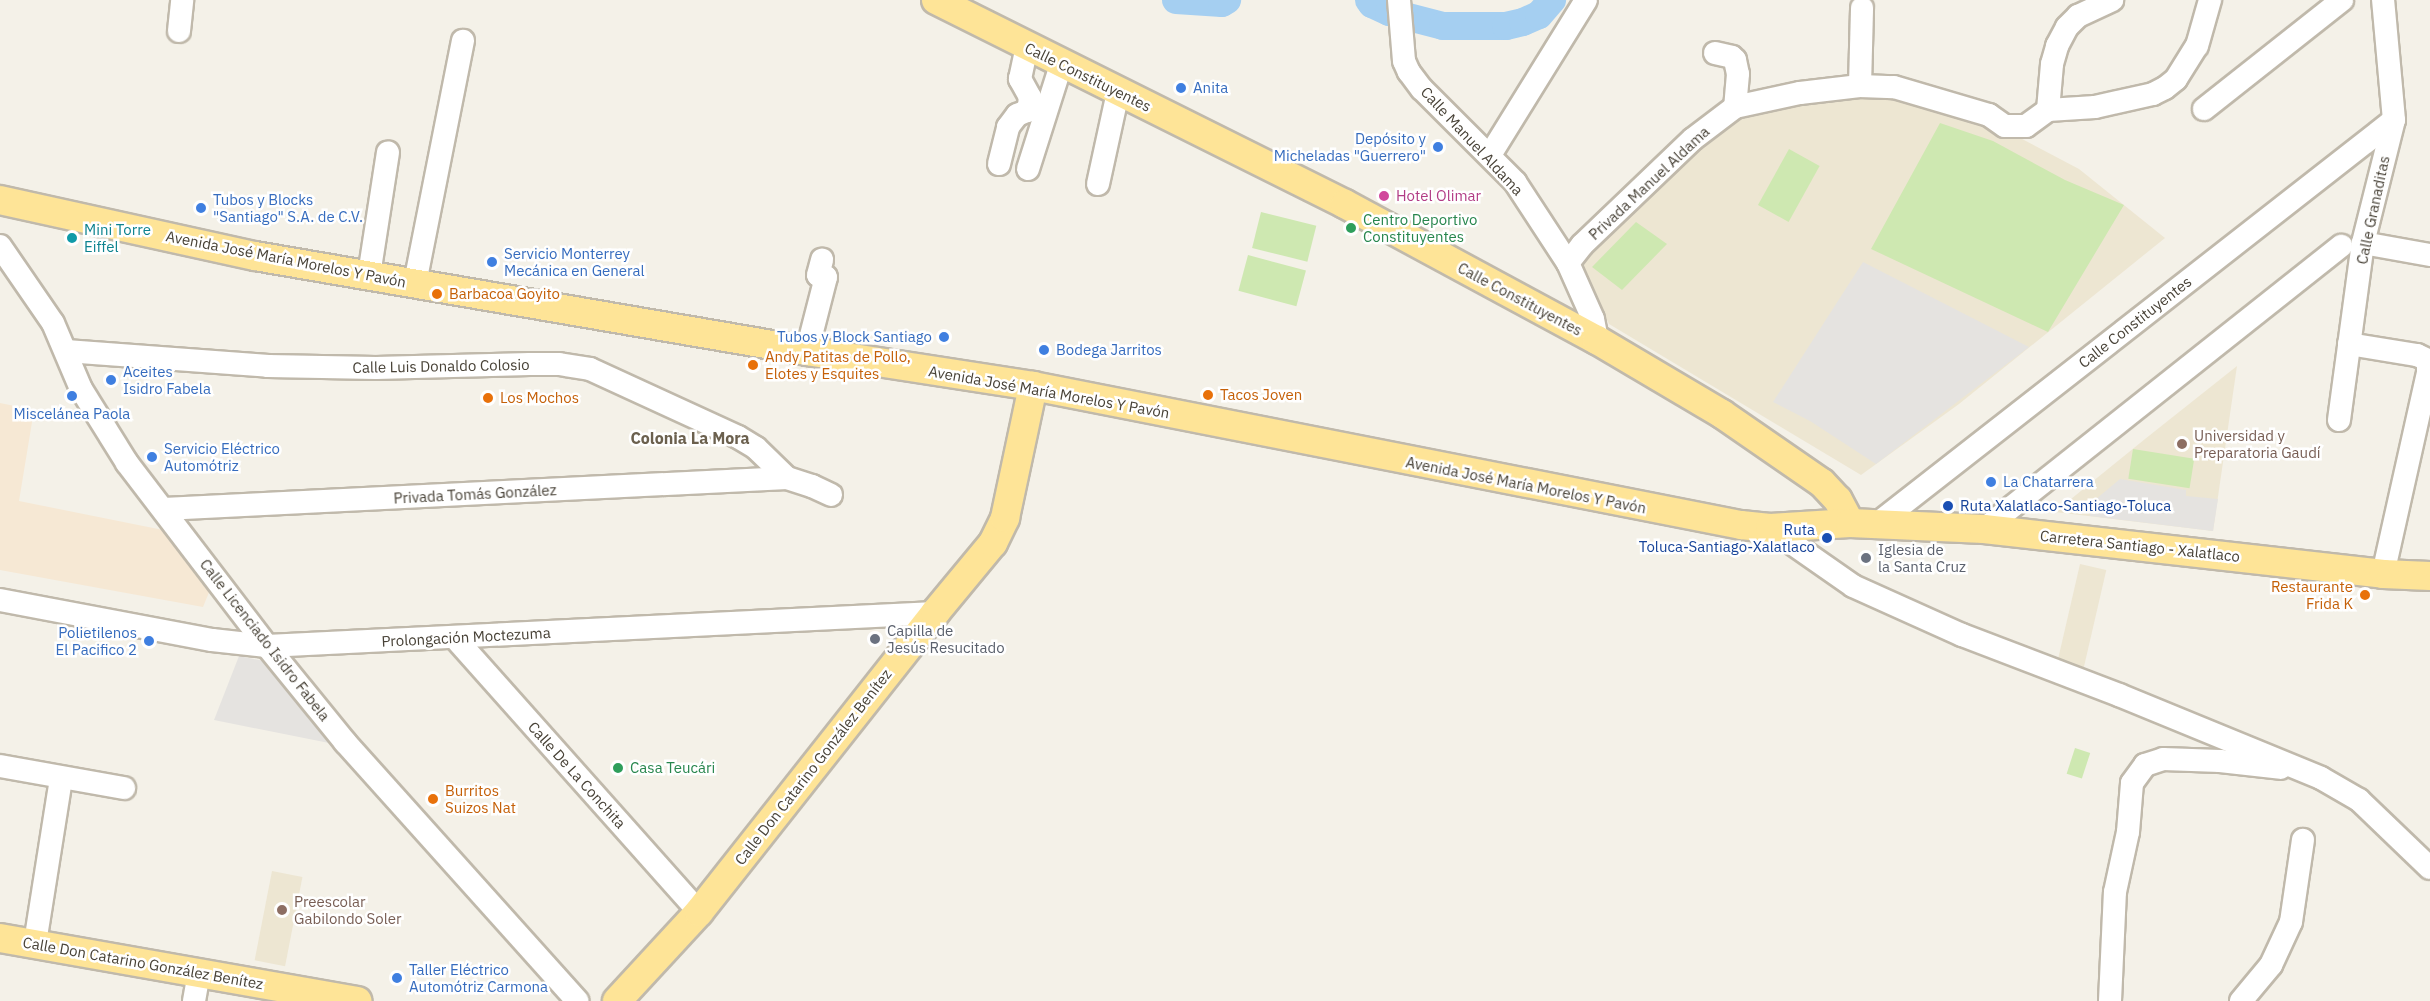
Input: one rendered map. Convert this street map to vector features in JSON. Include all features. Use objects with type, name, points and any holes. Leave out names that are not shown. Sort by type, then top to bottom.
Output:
[{"type":"main road","name":"Calle Constituyentes","points":[[936,0],[1061,65],[1345,204],[1597,340],[1722,414],[1822,483],[1864,524]]},
{"type":"main road","name":"Avenida José María Morelos Y Pavón","points":[[0,200],[255,256],[807,351],[1033,386],[1683,516],[1770,528],[1864,524]]},
{"type":"main road","name":"Calle Don Catarino González Benítez","points":[[617,1001],[699,912],[935,613],[979,564],[993,543],[1005,518],[1033,386]]},
{"type":"main road","name":"Carretera Santiago - Xalatlaco","points":[[1864,524],[1984,529],[2383,574],[2430,576]]},
{"type":"main road","name":"Calle Don Catarino González Benítez","points":[[0,938],[35,943],[197,988],[341,1000]]},
{"type":"street","points":[[178,31],[182,0]]},
{"type":"street","name":"Calle Manuel Aldama","points":[[1400,0],[1404,61],[1422,89],[1515,182],[1568,263],[1593,319],[1597,340]]},
{"type":"street","points":[[1490,155],[1586,0]]},
{"type":"street","points":[[2048,110],[2052,64],[2057,46],[2067,27],[2078,16],[2112,0]]},
{"type":"street","name":"Privada Manuel Aldama","points":[[1568,263],[1582,245],[1693,139],[1735,107],[1800,93],[1860,86],[1894,87],[1989,115],[2005,126],[2032,123],[2048,110],[2095,107],[2153,94],[2165,88],[2176,79],[2197,46],[2210,0]]},
{"type":"street","points":[[2204,109],[2342,0]]},
{"type":"street","name":"Calle Granaditas","points":[[2339,420],[2349,344],[2352,244],[2394,120],[2383,0]]},
{"type":"street","points":[[1860,86],[1862,8]]},
{"type":"street","points":[[415,283],[463,41]]},
{"type":"street","points":[[999,164],[1008,127],[1017,115],[1027,111],[1029,106],[1030,97],[1020,79],[1027,46]]},
{"type":"street","points":[[1714,53],[1732,57],[1735,60],[1738,74],[1735,107]]},
{"type":"street","points":[[1028,169],[1061,65]]},
{"type":"street","points":[[1098,184],[1118,92]]},
{"type":"street","name":"Calle Constituyentes","points":[[1864,524],[2394,120]]},
{"type":"street","points":[[369,275],[388,152]]},
{"type":"street","points":[[1984,529],[2352,244],[2430,255]]},
{"type":"street","name":"Calle Licenciado Isidro Fabela","points":[[0,246],[53,323],[81,389],[127,463],[267,646],[345,742],[577,1001]]},
{"type":"street","points":[[807,351],[826,277],[818,275],[822,260]]},
{"type":"street","points":[[2349,344],[2417,355],[2429,361],[2383,574]]},
{"type":"street","name":"Calle Luis Donaldo Colosio","points":[[66,351],[268,366],[376,368],[540,364],[590,369],[738,437],[756,448],[787,478]]},
{"type":"street","points":[[787,478],[831,495]]},
{"type":"street","name":"Privada Tomás González","points":[[164,509],[787,478]]},
{"type":"street","points":[[1770,528],[1853,586],[1962,635],[2119,695],[2307,772],[2358,800],[2430,868]]},
{"type":"street","name":"Prolongación Moctezuma","points":[[0,600],[212,640],[267,646],[935,613]]},
{"type":"street","name":"Calle De La Conchita","points":[[455,638],[699,912]]},
{"type":"street","points":[[2110,1001],[2115,892],[2128,832],[2132,783],[2145,765],[2163,759],[2175,759],[2220,761],[2307,772]]},
{"type":"street","points":[[0,766],[124,788]]},
{"type":"street","points":[[35,943],[61,778]]},
{"type":"street","points":[[2241,1001],[2271,965],[2291,922],[2303,840]]},
{"type":"shaded area","points":[[1904,89],[1990,122],[2079,169],[2165,238],[1959,404],[1861,475],[1609,324],[1578,261],[1735,107]]},
{"type":"shaded area","points":[[1863,262],[2029,347],[1876,464],[1810,421],[1773,402]]},
{"type":"shaded area","name":"Universidad y Preparatoria Gaudí","points":[[2237,366],[2213,531],[2055,512],[2145,439]]},
{"type":"shaded area","points":[[0,403],[34,410],[19,501],[173,532],[210,590],[203,607],[0,570]]},
{"type":"shaded area","points":[[2120,479],[2186,490],[2186,496],[2218,499],[2213,531],[2090,516],[2089,505]]},
{"type":"shaded area","points":[[2080,564],[2106,570],[2082,675],[2056,669]]},
{"type":"shaded area","points":[[239,656],[274,663],[339,745],[214,720]]},
{"type":"shaded area","name":"Preescolar Gabilondo Soler","points":[[272,871],[302,877],[285,966],[255,960]]},
{"type":"green space","points":[[1940,123],[1993,141],[2065,180],[2124,205],[2048,332],[1871,249]]},
{"type":"green space","points":[[1789,149],[1820,166],[1789,222],[1758,205]]},
{"type":"green space","points":[[1261,212],[1316,226],[1307,262],[1252,248]]},
{"type":"green space","points":[[1636,222],[1667,244],[1622,290],[1592,267]]},
{"type":"green space","points":[[1248,255],[1306,271],[1296,306],[1238,291]]},
{"type":"green space","points":[[2133,449],[2194,459],[2190,488],[2128,479]]},
{"type":"green space","points":[[2075,748],[2090,753],[2082,779],[2067,774]]},
{"type":"waterway","points":[[1176,0],[1222,3],[1227,0]]},
{"type":"waterway","points":[[1369,0],[1372,4],[1389,12],[1443,26],[1506,26],[1523,22],[1539,15],[1552,0]]},
{"type":"place","name":"Anita","points":[[1181,88]]},
{"type":"place","name":"Depósito y Micheladas \"Guerrero\"","points":[[1438,147]]},
{"type":"place","name":"Hotel Olimar","points":[[1384,196]]},
{"type":"place","name":"Tubos y Blocks \"Santiago\" S.A. de C.V.","points":[[201,208]]},
{"type":"place","name":"Centro Deportivo Constituyentes","points":[[1351,228]]},
{"type":"place","name":"Mini Torre Eiffel","points":[[72,238]]},
{"type":"place","name":"Servicio Monterrey Mecánica en General","points":[[492,262]]},
{"type":"place","name":"Barbacoa Goyito","points":[[437,294]]},
{"type":"place","name":"Tubos y Block Santiago","points":[[944,337]]},
{"type":"place","name":"Bodega Jarritos","points":[[1044,350]]},
{"type":"place","name":"Andy Patitas de Pollo, Elotes y Esquites","points":[[753,365]]},
{"type":"place","name":"Aceites Isidro Fabela","points":[[111,380]]},
{"type":"place","name":"Tacos Joven","points":[[1208,395]]},
{"type":"place","name":"Miscelánea Paola","points":[[72,396]]},
{"type":"place","name":"Los Mochos","points":[[488,398]]},
{"type":"place","name":"Universidad y Preparatoria Gaudí","points":[[2182,444]]},
{"type":"place","name":"Servicio Eléctrico Automótriz","points":[[152,457]]},
{"type":"place","name":"La Chatarrera","points":[[1991,482]]},
{"type":"place","name":"Ruta Xalatlaco-Santiago-Toluca","points":[[1948,506]]},
{"type":"place","name":"Ruta Toluca-Santiago-Xalatlaco","points":[[1827,538]]},
{"type":"place","name":"Iglesia de la Santa Cruz","points":[[1866,558]]},
{"type":"place","name":"Restaurante Frida K","points":[[2365,595]]},
{"type":"place","name":"Capilla de Jesús Resucitado","points":[[875,639]]},
{"type":"place","name":"Polietilenos El Pacifico 2","points":[[149,641]]},
{"type":"place","name":"Casa Teucári","points":[[618,768]]},
{"type":"place","name":"Burritos Suizos Nat","points":[[433,799]]},
{"type":"place","name":"Preescolar Gabilondo Soler","points":[[282,910]]},
{"type":"place","name":"Taller Eléctrico Automótriz Carmona","points":[[397,978]]},
{"type":"district","name":"Colonia La Mora","points":[[690,438]]}]
